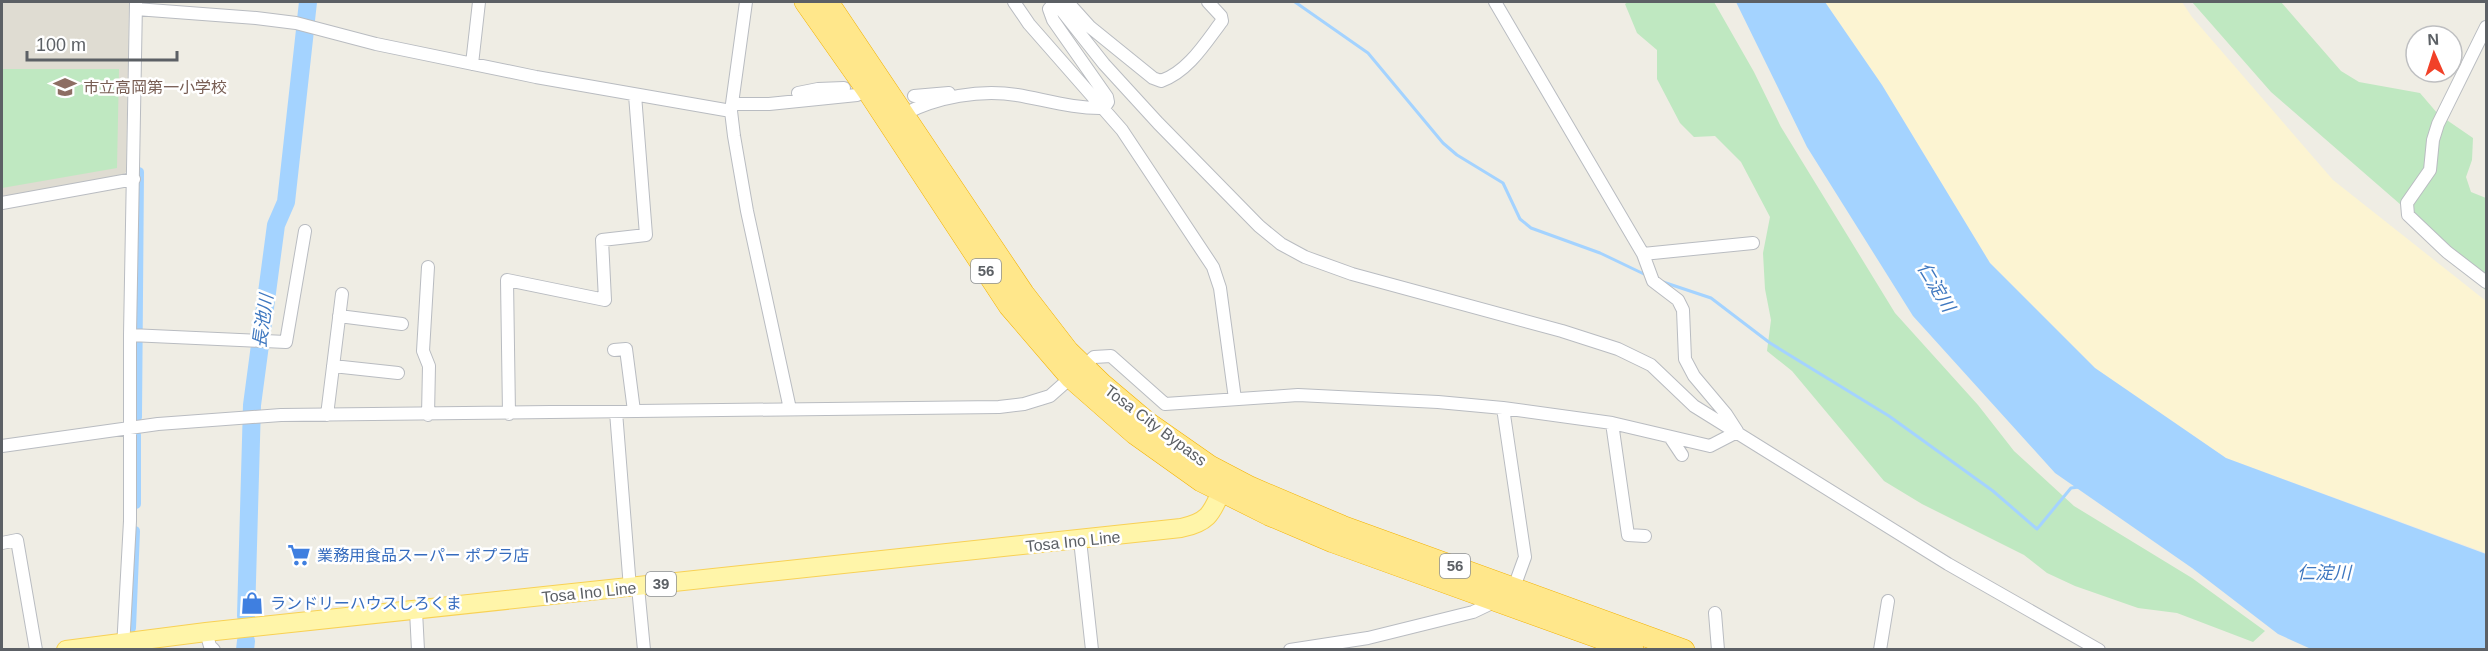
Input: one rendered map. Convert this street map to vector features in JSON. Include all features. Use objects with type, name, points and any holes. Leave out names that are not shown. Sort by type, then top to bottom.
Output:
[{"type":"highway","name":"Tosa City Bypass","points":[[805,2],[867,90],[1009,306],[1076,371],[1135,434],[1175,464],[1224,484],[1333,542],[1684,650]]},
{"type":"highway","name":"Tosa City Bypass","points":[[828,2],[909,105],[1024,294],[1076,371]]},
{"type":"highway","name":"Tosa City Bypass","points":[[1505,594],[1633,650]]},
{"type":"main road","name":"Tosa Ino Line","points":[[66,650],[123,646],[206,632],[1080,540],[1197,525],[1208,516],[1224,484]]},
{"type":"street","points":[[472,64],[480,2]]},
{"type":"street","points":[[746,2],[732,108],[747,211],[790,409]]},
{"type":"street","points":[[1014,2],[1029,24],[1122,130],[1213,267],[1220,288],[1235,399]]},
{"type":"street","points":[[1055,2],[1050,9],[1053,20],[1107,97],[1108,102],[1104,108]]},
{"type":"street","points":[[1055,2],[1072,7],[1090,27],[1153,78],[1161,81],[1168,79],[1196,55],[1222,21],[1208,2]]},
{"type":"street","points":[[1055,2],[1104,64],[1158,123],[1259,226],[1281,244],[1305,257],[1352,274],[1512,316],[1618,350],[1651,364],[1694,406],[1948,564],[2099,650]]},
{"type":"street","points":[[1495,2],[1643,254],[1651,276],[1678,300],[1683,310],[1685,359],[1694,376],[1726,414],[1737,432]]},
{"type":"street","points":[[123,646],[130,521],[134,336],[136,5],[296,23],[375,44],[472,64],[636,95],[732,108],[857,95],[867,90]]},
{"type":"street","points":[[2487,27],[2438,124],[2433,140],[2430,170],[2407,203],[2408,215],[2447,252],[2487,282]]},
{"type":"street","points":[[769,104],[792,94],[818,89],[844,88]]},
{"type":"street","points":[[909,105],[974,88],[991,93],[1089,108],[1104,108]]},
{"type":"street","points":[[909,105],[917,107],[969,94],[991,93]]},
{"type":"street","points":[[509,414],[507,280],[605,300],[602,240],[646,235],[636,95]]},
{"type":"street","points":[[2,203],[134,179]]},
{"type":"street","points":[[134,336],[286,342],[305,231]]},
{"type":"street","points":[[1643,254],[1753,243]]},
{"type":"street","points":[[428,267],[423,351],[429,366],[428,414]]},
{"type":"street","points":[[327,415],[342,294]]},
{"type":"street","points":[[339,316],[402,324]]},
{"type":"street","points":[[614,350],[626,349],[634,411]]},
{"type":"street","points":[[2,446],[131,428],[252,417],[1024,404],[1050,396],[1094,357],[1111,356],[1166,404],[1298,395],[1438,402],[1503,408],[1612,423],[1710,446],[1737,432]]},
{"type":"street","points":[[333,366],[398,373]]},
{"type":"street","points":[[1290,650],[1368,638],[1473,612],[1505,594],[1525,557],[1503,408]]},
{"type":"street","points":[[616,412],[634,587],[644,650]]},
{"type":"street","points":[[1612,423],[1628,535],[1645,536]]},
{"type":"street","points":[[1670,437],[1682,455]]},
{"type":"street","points":[[2,543],[17,540],[36,650]]},
{"type":"street","points":[[1080,540],[1092,650]]},
{"type":"street","points":[[1880,650],[1888,601]]},
{"type":"street","points":[[416,611],[418,650]]},
{"type":"street","points":[[1715,613],[1718,650]]},
{"type":"street","points":[[206,632],[214,650]]},
{"type":"shaded area","name":"市立高岡第一小学校","points":[[2,2],[129,2],[126,172],[119,177],[2,199]]},
{"type":"green space","points":[[1628,2],[1714,2],[1754,72],[1781,127],[1895,313],[1978,405],[2014,451],[2074,506],[2192,578],[2265,631],[2253,642],[2177,613],[2138,608],[2075,586],[2047,573],[2024,555],[1922,504],[1884,481],[1792,371],[1767,351],[1771,320],[1765,289],[1763,253],[1770,217],[1741,162],[1715,136],[1694,137],[1680,123],[1657,79],[1657,50],[1637,33],[1625,4]]},
{"type":"green space","points":[[2192,2],[2281,2],[2341,71],[2359,82],[2420,93],[2438,114],[2473,138],[2472,160],[2466,177],[2471,192],[2486,198],[2486,291],[2439,238],[2271,92]]},
{"type":"green space","points":[[2,69],[119,69],[117,168],[2,188]]},
{"type":"sand","points":[[1825,2],[2182,2],[2192,17],[2333,180],[2486,301],[2486,553],[2226,458],[2095,368],[1990,263],[1882,85]]},
{"type":"water","name":"仁淀川","points":[[1736,2],[1825,2],[1882,85],[1990,263],[2095,368],[2226,458],[2486,554],[2486,649],[2311,649],[2278,634],[2192,568],[2055,473],[1913,316],[1807,147]]},
{"type":"waterway","name":"長池川","points":[[306,20],[308,2]]},
{"type":"waterway","points":[[1295,2],[1368,53],[1443,143],[1457,155],[1503,183],[1520,219],[1531,228],[1600,253],[1646,275]]},
{"type":"waterway","name":"長池川","points":[[246,616],[252,405],[276,225],[286,202],[305,30]]},
{"type":"waterway","points":[[137,417],[139,172]]},
{"type":"waterway","points":[[1663,282],[1711,298],[1770,343],[1889,416],[1993,491],[2037,529],[2071,488],[2079,487]]},
{"type":"waterway","points":[[136,435],[136,504]]},
{"type":"waterway","points":[[131,628],[135,531]]},
{"type":"waterway","name":"長池川","points":[[245,650],[246,641]]},
{"type":"place","name":"市立高岡第一小学校","points":[[65,87]]},
{"type":"place","name":"業務用食品スーパー ポプラ店","points":[[299,555]]},
{"type":"place","name":"ランドリーハウスしろくま","points":[[252,603]]}]
